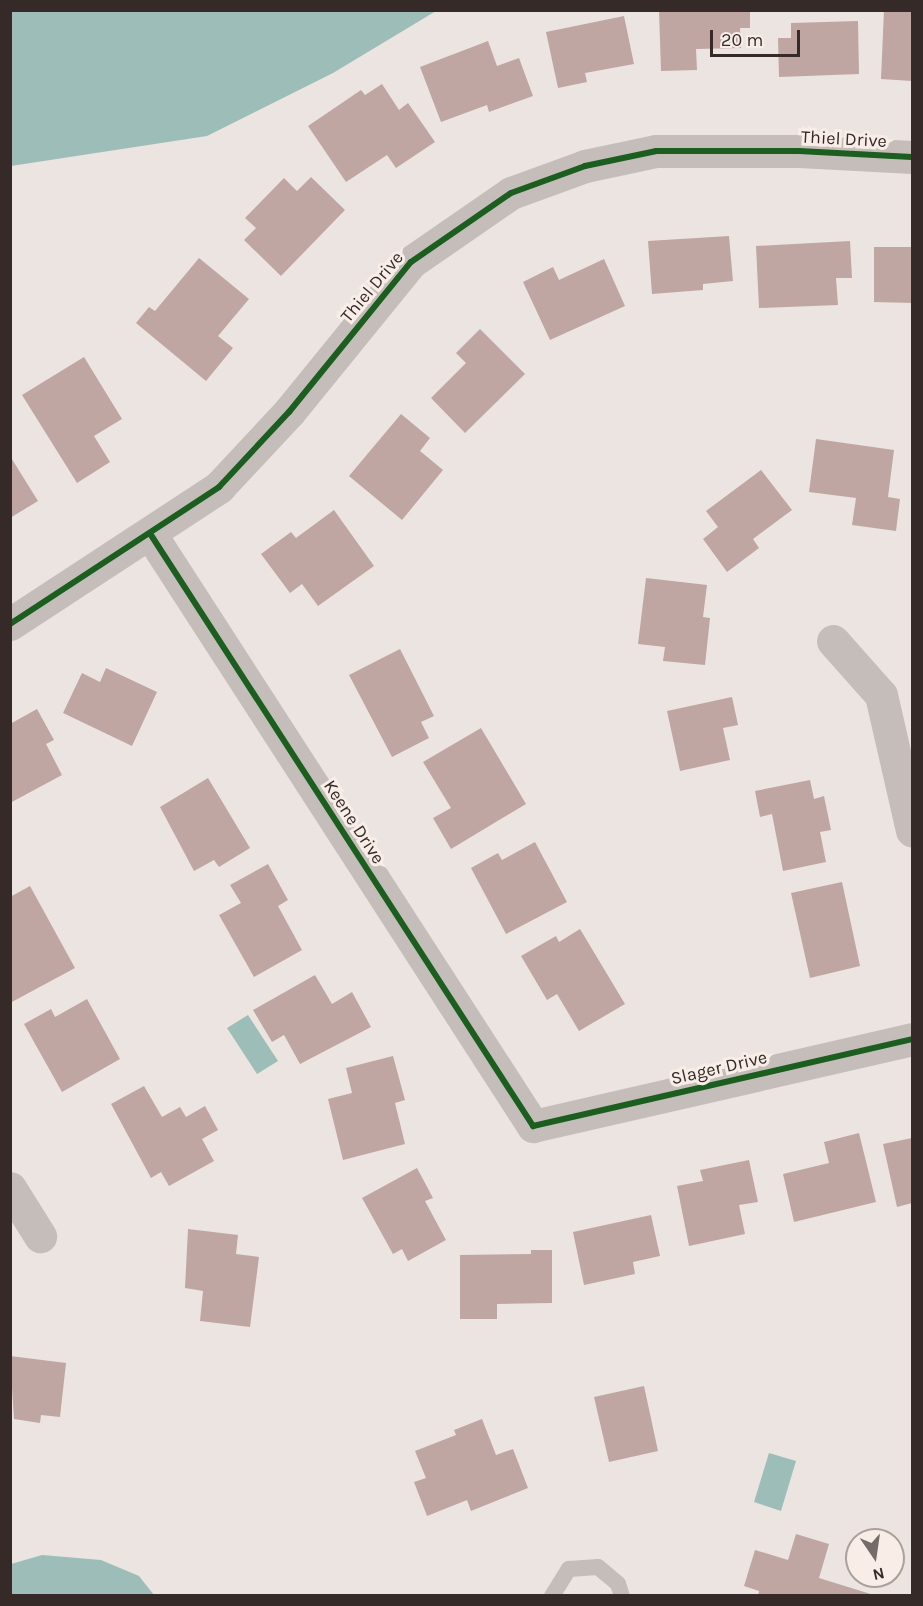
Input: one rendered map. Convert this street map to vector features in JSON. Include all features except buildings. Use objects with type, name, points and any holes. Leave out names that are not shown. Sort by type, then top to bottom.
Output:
[{"type":"street","name":"Thiel Drive","points":[[10,624],[151,535],[219,487],[289,412],[411,262],[511,193],[585,166],[656,151],[799,151],[912,157]]},
{"type":"street","name":"Keene Drive","points":[[151,535],[533,1126]]},
{"type":"street","points":[[833,641],[880,695],[912,830]]},
{"type":"street","name":"Slager Drive","points":[[533,1126],[912,1039]]},
{"type":"street","points":[[10,1188],[40,1236]]},
{"type":"lane","points":[[552,1596],[569,1569],[598,1567],[618,1584],[622,1596]]},
{"type":"water","points":[[10,11],[436,11],[333,73],[207,136],[11,166]]},
{"type":"water","points":[[248,1015],[278,1061],[257,1074],[227,1028]]},
{"type":"water","points":[[769,1453],[796,1461],[781,1511],[754,1502]]},
{"type":"water","points":[[42,1555],[101,1560],[139,1576],[154,1595],[11,1595],[11,1564]]},
{"type":"cycle path","points":[[10,624],[219,487],[289,412],[411,262],[511,193],[585,166],[656,151],[799,151],[912,157]]},
{"type":"cycle path","points":[[151,535],[533,1126],[912,1039]]}]
